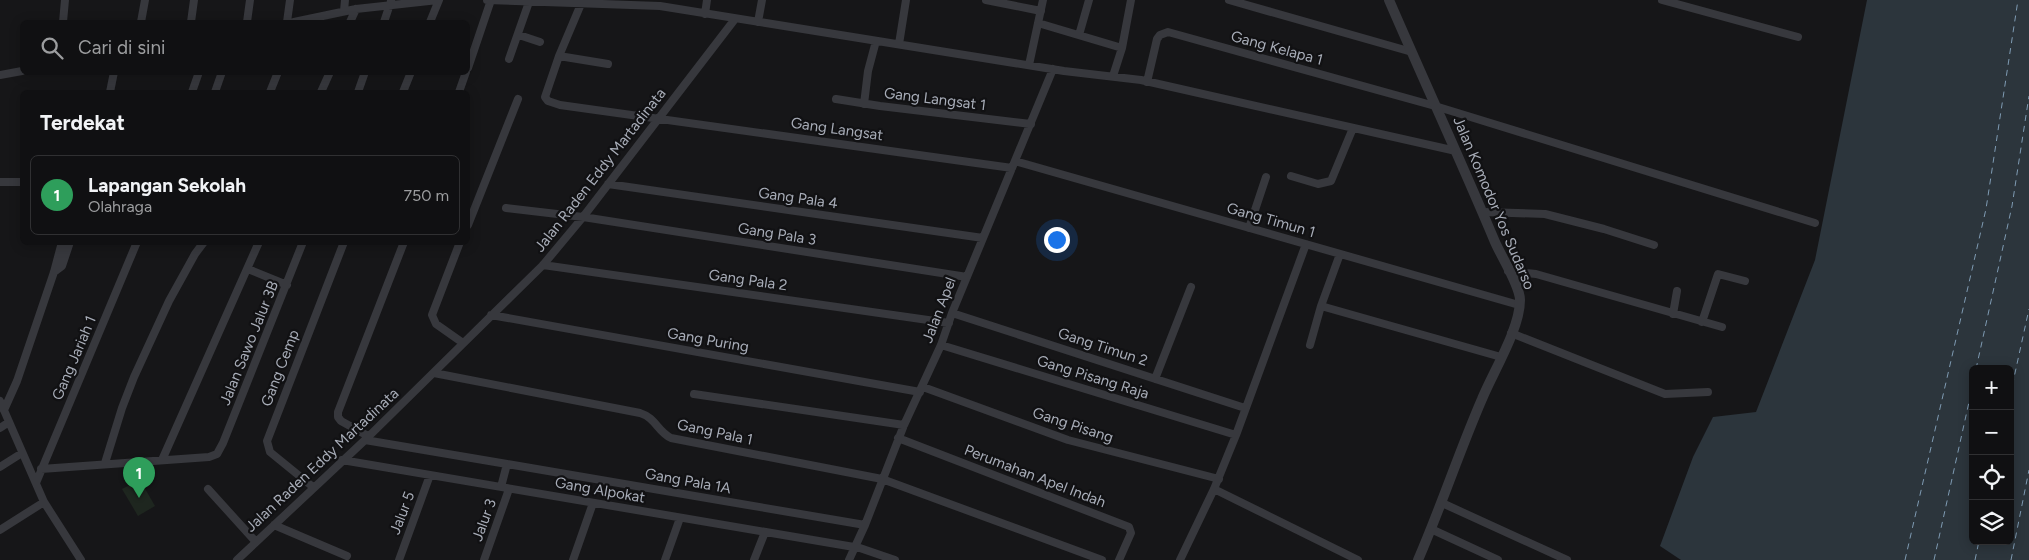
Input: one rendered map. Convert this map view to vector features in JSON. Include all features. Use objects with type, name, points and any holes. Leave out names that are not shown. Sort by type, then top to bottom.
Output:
[{"type":"street","points":[[63,20],[65,0]]},
{"type":"street","points":[[141,20],[145,0]]},
{"type":"street","points":[[191,20],[194,0]]},
{"type":"street","points":[[247,20],[250,0]]},
{"type":"street","points":[[288,20],[290,0]]},
{"type":"street","points":[[344,11],[345,0]]},
{"type":"street","points":[[306,20],[361,6],[391,2],[437,0],[431,20]]},
{"type":"street","points":[[486,0],[661,3],[735,19],[1064,71],[1147,82],[1456,151]]},
{"type":"street","points":[[470,62],[491,0]]},
{"type":"street","points":[[705,14],[707,0]]},
{"type":"street","points":[[758,22],[762,0]]},
{"type":"street","points":[[899,44],[906,0]]},
{"type":"street","points":[[986,0],[1041,11]]},
{"type":"street","points":[[1029,65],[1043,0]]},
{"type":"street","points":[[1079,35],[1089,0]]},
{"type":"street","points":[[1113,76],[1122,48],[1131,0]]},
{"type":"street","points":[[1228,0],[1412,52]]},
{"type":"street","points":[[1662,0],[1798,38]]},
{"type":"street","name":"Jalan Komodor Yos Sudarso","points":[[1387,1],[1412,52],[1518,290],[1519,305],[1511,333],[1476,414],[1418,560]]},
{"type":"street","points":[[385,20],[391,2]]},
{"type":"street","points":[[509,58],[519,35],[529,2]]},
{"type":"street","points":[[579,2],[559,56],[608,64]]},
{"type":"street","points":[[351,20],[361,6]]},
{"type":"street","name":"Jalan Raden Eddy Martadinata","points":[[237,560],[434,373],[463,342],[543,265],[583,218],[735,19]]},
{"type":"street","points":[[1038,23],[1122,48]]},
{"type":"street","name":"Gang Kelapa 1","points":[[1147,82],[1157,39],[1160,35],[1168,32],[1435,106],[1815,223]]},
{"type":"street","points":[[519,35],[540,42]]},
{"type":"street","points":[[864,104],[866,79],[876,41]]},
{"type":"street","name":"Gang Langsat","points":[[559,56],[545,97],[548,101],[560,105],[1014,164]]},
{"type":"street","name":"Jalan Apel","points":[[849,560],[865,525],[898,438],[941,345],[952,313],[1053,69]]},
{"type":"street","points":[[0,75],[20,71]]},
{"type":"street","points":[[110,90],[113,75]]},
{"type":"street","points":[[193,90],[198,75]]},
{"type":"street","points":[[216,90],[221,75]]},
{"type":"street","points":[[271,90],[277,75]]},
{"type":"street","points":[[322,90],[329,75]]},
{"type":"street","points":[[359,90],[365,75]]},
{"type":"street","points":[[404,90],[410,75]]},
{"type":"street","points":[[460,90],[465,75]]},
{"type":"street","points":[[470,220],[518,99]]},
{"type":"street","name":"Gang Langsat 1","points":[[836,100],[1031,124]]},
{"type":"street","points":[[1291,176],[1318,184],[1330,181],[1353,128]]},
{"type":"street","name":"Gang Timun 1","points":[[1014,164],[1249,228],[1519,305]]},
{"type":"street","points":[[1249,228],[1266,177]]},
{"type":"street","points":[[0,182],[20,182]]},
{"type":"street","name":"Gang Pala 4","points":[[608,184],[983,238]]},
{"type":"street","name":"Gang Pala 3","points":[[506,208],[583,218],[967,277]]},
{"type":"street","points":[[1484,212],[1545,214],[1604,229],[1654,245]]},
{"type":"street","points":[[1180,560],[1219,479],[1306,244]]},
{"type":"street","points":[[4,410],[17,382],[61,245]]},
{"type":"street","points":[[54,272],[62,266],[69,245]]},
{"type":"street","name":"Gang Jariah 1","points":[[36,483],[136,245]]},
{"type":"street","points":[[105,463],[134,377],[169,300],[190,261],[202,245]]},
{"type":"street","points":[[41,469],[162,460],[258,245]]},
{"type":"street","name":"Jalan Sawo Jalur 3B","points":[[162,460],[209,457],[218,454],[302,245]]},
{"type":"street","name":"Gang Cemp","points":[[313,487],[270,452],[267,441],[343,245]]},
{"type":"street","name":"Gang Pala 1A","points":[[403,245],[338,412],[338,417],[341,421],[366,438],[865,525]]},
{"type":"street","points":[[459,245],[432,315],[436,324],[463,342]]},
{"type":"street","points":[[1310,345],[1321,306],[1340,254]]},
{"type":"street","name":"Gang Pala 2","points":[[543,265],[949,323]]},
{"type":"street","points":[[248,268],[287,285]]},
{"type":"street","points":[[1508,271],[1536,274],[1722,327]]},
{"type":"street","points":[[1702,322],[1718,274],[1745,281]]},
{"type":"street","points":[[1155,379],[1191,287]]},
{"type":"street","points":[[1673,314],[1677,291]]},
{"type":"street","points":[[1321,306],[1501,357]]},
{"type":"street","name":"Gang Timun 2","points":[[952,313],[1245,408]]},
{"type":"street","name":"Gang Puring","points":[[491,315],[921,390]]},
{"type":"street","points":[[1511,333],[1665,394],[1708,392]]},
{"type":"street","name":"Gang Pisang Raja","points":[[941,345],[1236,435]]},
{"type":"street","name":"Gang Pala 1","points":[[434,373],[640,413],[652,418],[660,430],[671,438],[882,479]]},
{"type":"street","name":"Gang Pisang","points":[[921,390],[1068,440],[1219,479]]},
{"type":"street","points":[[694,394],[904,425]]},
{"type":"street","points":[[0,401],[44,502],[81,560]]},
{"type":"street","points":[[0,428],[9,422]]},
{"type":"street","name":"Perumahan Apel Indah","points":[[898,438],[1129,527],[1131,534],[1119,560]]},
{"type":"street","points":[[0,467],[22,453]]},
{"type":"street","name":"Gang Alpokat","points":[[342,460],[854,547],[895,560]]},
{"type":"street","points":[[501,487],[507,464]]},
{"type":"street","name":"Jalur 5","points":[[398,560],[430,475]]},
{"type":"street","points":[[882,479],[1102,560]]},
{"type":"street","points":[[208,489],[256,542]]},
{"type":"street","name":"Jalur 3","points":[[484,560],[509,489]]},
{"type":"street","points":[[1214,489],[1358,560]]},
{"type":"street","points":[[0,530],[44,502]]},
{"type":"street","points":[[573,560],[593,503]]},
{"type":"street","points":[[1442,503],[1567,560]]},
{"type":"street","points":[[665,560],[680,518]]},
{"type":"street","points":[[274,525],[347,556]]},
{"type":"street","points":[[1431,529],[1498,560]]},
{"type":"street","points":[[754,560],[765,532]]},
{"type":"shaded area","points":[[1867,0],[2029,0],[2029,560],[1681,560],[1660,546],[1693,457],[1713,417],[1756,412],[1815,260]]},
{"type":"shaded area","points":[[140,480],[155,506],[138,516],[122,489]]},
{"type":"ferry route","points":[[1905,560],[1986,209],[2018,0]]},
{"type":"ferry route","points":[[1977,365],[2012,206],[2029,96]]},
{"type":"ferry route","points":[[2014,378],[2029,309]]},
{"type":"ferry route","points":[[1934,560],[1969,402]]},
{"type":"ferry route","points":[[2011,560],[2029,470]]},
{"type":"ferry route","points":[[1975,560],[1978,545]]},
{"type":"place","name":"Lapangan Sekolah","points":[[139,498]]}]
